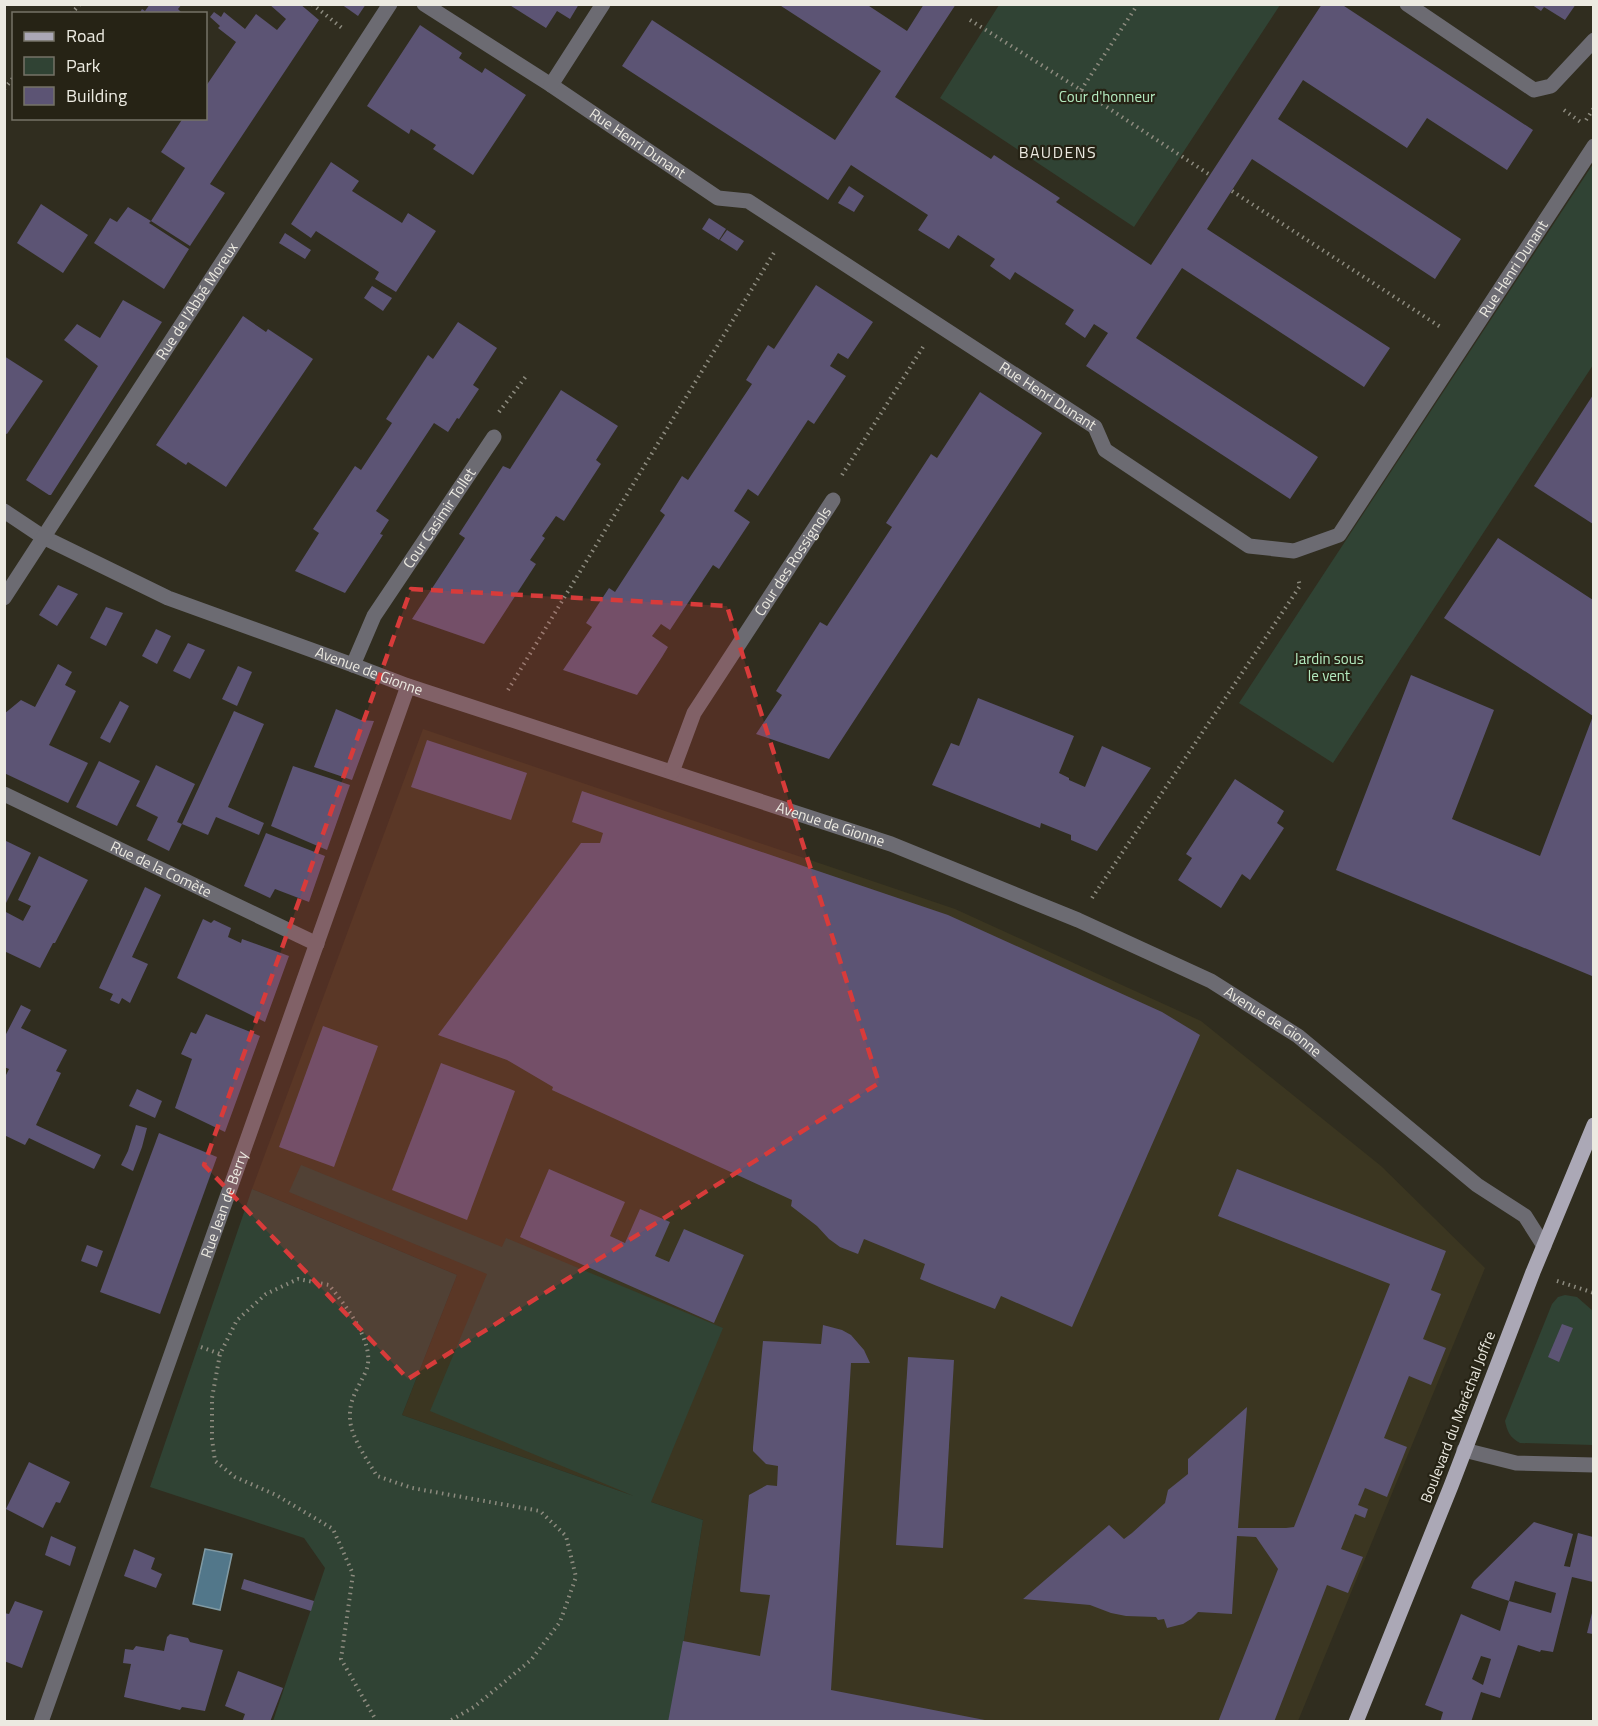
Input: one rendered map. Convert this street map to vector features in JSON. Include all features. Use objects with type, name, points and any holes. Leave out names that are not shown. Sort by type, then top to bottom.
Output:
[{"type":"main road","name":"Boulevard du Maréchal Joffre","points":[[1356,1722],[1593,1125]]},
{"type":"street","name":"Rue de l'Abbé Moreux","points":[[4,598],[390,4]]},
{"type":"street","name":"Rue Henri Dunant","points":[[424,4],[551,85],[718,198],[748,201],[1095,427],[1105,450],[1249,546],[1294,551],[1339,535],[1593,146]]},
{"type":"street","points":[[551,85],[603,4]]},
{"type":"street","points":[[1407,4],[1534,90],[1551,86],[1593,40]]},
{"type":"street","name":"Cour Casimir Tollet","points":[[353,665],[374,616],[494,437]]},
{"type":"street","name":"Cour des Rossignols","points":[[672,772],[694,713],[833,500]]},
{"type":"street","name":"Avenue de Gionne","points":[[4,511],[43,537],[168,598],[408,687],[891,844],[1078,920],[1211,981],[1298,1036],[1477,1185],[1525,1216],[1544,1246]]},
{"type":"street","name":"Rue Jean de Berry","points":[[41,1722],[408,687]]},
{"type":"street","name":"Rue de la Comète","points":[[4,794],[317,944]]},
{"type":"street","points":[[1464,1450],[1516,1463],[1593,1465]]},
{"type":"path","points":[[312,4],[364,44]]},
{"type":"path","points":[[1082,90],[1138,4]]},
{"type":"path","points":[[970,20],[1082,90],[1210,175]]},
{"type":"path","points":[[1232,190],[1437,326],[1466,342]]},
{"type":"path","points":[[493,714],[789,227]]},
{"type":"path","name":"Cour des Rossignols","points":[[833,500],[833,490],[938,324]]},
{"type":"path","points":[[494,437],[491,423],[527,375]]},
{"type":"path","points":[[1533,1272],[1593,1293]]},
{"type":"path","points":[[377,1722],[340,1659],[353,1574],[333,1529],[276,1495],[235,1477],[215,1461],[212,1439],[212,1398],[220,1354],[237,1320],[266,1294],[298,1279],[330,1285],[350,1310],[368,1348],[367,1368],[354,1392],[350,1419],[358,1446],[377,1476],[412,1488],[540,1510],[566,1536],[576,1577],[560,1622],[531,1660],[474,1707],[448,1722]]},
{"type":"highlighted area","points":[[411,589],[727,606],[879,1083],[408,1379],[204,1165]]},
{"type":"shaded area","points":[[423,729],[955,909],[1201,1021],[1381,1166],[1485,1268],[1298,1721],[671,1721],[703,1520],[402,1415],[457,1275],[252,1189]]},
{"type":"green space","name":"Cour d'honneur","points":[[999,5],[1280,5],[1134,227],[940,98]]},
{"type":"green space","name":"Jardin sous le vent","points":[[1593,164],[1593,365],[1333,763],[1239,703]]},
{"type":"green space","points":[[301,1165],[502,1247],[506,1238],[723,1328],[651,1502],[703,1520],[671,1721],[273,1721],[325,1568],[304,1538],[150,1487],[252,1189],[457,1275],[402,1415],[634,1496],[430,1411],[487,1274],[289,1192]]},
{"type":"green space","points":[[1565,1295],[1577,1297],[1593,1311],[1593,1445],[1520,1443],[1510,1434],[1505,1421],[1552,1304],[1558,1297]]},
{"type":"water","points":[[205,1549],[232,1554],[220,1610],[193,1604]]},
{"type":"building","points":[[150,4],[182,4],[178,9],[181,12],[140,12],[142,9],[145,11]]},
{"type":"building","points":[[269,4],[300,4],[319,20],[210,184],[225,193],[190,246],[151,221],[185,168],[161,152],[182,120],[207,120],[207,85],[236,42],[218,28],[220,26],[210,17],[214,12],[221,17],[224,12],[245,29],[256,14],[277,30],[286,19]]},
{"type":"building","points":[[341,4],[366,4],[358,16]]},
{"type":"building","points":[[508,4],[579,4],[570,19],[557,11],[546,28]]},
{"type":"building","points":[[778,4],[866,4],[907,31],[924,4],[956,4],[895,97],[991,159],[994,155],[1060,198],[1056,202],[1151,265],[1322,4],[1341,4],[1533,130],[1507,170],[1427,118],[1407,148],[1303,80],[1278,119],[1461,239],[1435,279],[1252,159],[1207,229],[1390,348],[1364,387],[1182,268],[1136,338],[1318,457],[1290,499],[1086,366],[1108,333],[1094,324],[1085,338],[1065,324],[1074,310],[1015,272],[1010,280],[990,266],[995,259],[958,235],[949,249],[918,230],[928,215],[851,165],[828,200],[622,66],[652,20],[835,140],[881,71]]},
{"type":"building","points":[[1531,4],[1576,4],[1565,20],[1544,7],[1541,11]]},
{"type":"building","points":[[420,25],[462,53],[459,58],[482,73],[485,68],[526,95],[473,175],[433,149],[436,145],[411,129],[409,134],[367,106]]},
{"type":"building","points":[[331,162],[359,181],[352,191],[402,223],[408,213],[436,231],[396,292],[375,279],[379,272],[316,231],[311,238],[291,224]]},
{"type":"building","points":[[849,186],[864,196],[854,212],[838,203]]},
{"type":"building","points":[[41,204],[88,235],[63,273],[17,243]]},
{"type":"building","points":[[128,207],[189,249],[164,289],[94,243],[110,218],[117,222]]},
{"type":"building","points":[[709,218],[726,229],[719,240],[702,229]]},
{"type":"building","points":[[727,230],[744,241],[737,251],[720,240]]},
{"type":"building","points":[[285,233],[311,250],[305,259],[279,243]]},
{"type":"building","points":[[816,285],[873,322],[848,359],[838,353],[830,366],[846,376],[814,424],[808,420],[758,496],[748,489],[734,511],[750,522],[719,569],[713,565],[670,630],[661,624],[652,636],[668,647],[662,657],[637,695],[563,670],[592,627],[586,623],[609,588],[615,592],[665,515],[660,511],[682,476],[688,480],[752,384],[746,380],[768,345],[774,349]]},
{"type":"building","points":[[372,286],[392,298],[383,311],[364,298]]},
{"type":"building","points":[[123,300],[162,322],[49,495],[26,480],[98,366],[64,340],[77,324],[100,338]]},
{"type":"building","points":[[243,316],[266,332],[268,329],[313,359],[226,487],[188,462],[186,465],[156,445]]},
{"type":"building","points":[[458,322],[497,348],[473,385],[479,389],[448,432],[434,423],[376,511],[389,520],[380,534],[383,535],[345,593],[295,571],[319,533],[313,529],[355,466],[361,470],[392,423],[386,419],[428,355],[433,359]]},
{"type":"building","points":[[4,356],[43,381],[7,434],[4,433]]},
{"type":"building","points":[[561,390],[618,426],[596,460],[601,464],[564,521],[556,516],[542,536],[545,538],[530,560],[536,564],[484,644],[412,619],[465,538],[459,534],[503,466],[510,469]]},
{"type":"building","points":[[980,392],[1042,433],[829,759],[756,734],[782,695],[776,691],[820,622],[827,626],[892,527],[886,523],[931,454],[937,458]]},
{"type":"building","points":[[1593,395],[1593,524],[1534,486]]},
{"type":"building","points":[[1498,538],[1593,600],[1593,716],[1444,618]]},
{"type":"building","points":[[58,585],[78,594],[57,626],[39,615]]},
{"type":"building","points":[[106,607],[123,613],[106,646],[90,638]]},
{"type":"building","points":[[156,629],[171,636],[157,664],[142,656]]},
{"type":"building","points":[[188,643],[205,650],[190,679],[173,671]]},
{"type":"building","points":[[58,664],[72,672],[65,685],[76,691],[49,745],[88,763],[68,803],[4,773],[4,714],[21,700],[35,707]]},
{"type":"building","points":[[238,666],[252,672],[237,706],[222,699]]},
{"type":"building","points":[[1411,675],[1494,710],[1452,819],[1540,856],[1593,716],[1592,976],[1336,870]]},
{"type":"building","points":[[978,698],[1074,736],[1059,773],[1085,787],[1102,746],[1151,768],[1097,851],[1071,840],[1071,835],[1041,823],[1040,828],[932,785],[951,743],[959,746]]},
{"type":"building","points":[[120,701],[129,706],[110,743],[100,738]]},
{"type":"building","points":[[336,709],[361,720],[374,721],[352,780],[314,767]]},
{"type":"building","points":[[234,711],[264,724],[228,807],[264,823],[259,835],[216,817],[208,835],[182,824]]},
{"type":"building","points":[[427,740],[527,773],[511,820],[411,787]]},
{"type":"building","points":[[99,761],[140,781],[117,826],[76,807]]},
{"type":"building","points":[[156,765],[195,784],[177,822],[182,824],[169,851],[147,840],[158,817],[136,806]]},
{"type":"building","points":[[293,766],[350,785],[327,850],[271,826]]},
{"type":"building","points":[[1235,779],[1284,811],[1277,823],[1284,828],[1250,880],[1242,874],[1221,908],[1178,880],[1192,858],[1186,854]]},
{"type":"building","points":[[582,791],[948,915],[1162,1012],[1200,1035],[1072,1327],[1001,1296],[995,1309],[920,1279],[925,1264],[864,1239],[858,1254],[840,1247],[791,1206],[792,1200],[552,1090],[553,1087],[507,1060],[438,1035],[581,843],[600,843],[603,833],[572,822]]},
{"type":"building","points":[[266,833],[325,856],[309,902],[275,889],[270,898],[244,886]]},
{"type":"building","points":[[4,840],[31,853],[4,907]]},
{"type":"building","points":[[39,856],[88,880],[40,968],[4,951],[4,911],[23,921],[31,906],[18,900]]},
{"type":"building","points":[[145,887],[161,895],[132,957],[148,964],[130,1003],[122,998],[119,1004],[110,1000],[113,994],[99,988]]},
{"type":"building","points":[[203,919],[211,923],[214,920],[231,928],[228,937],[241,943],[242,939],[289,956],[265,1022],[177,978]]},
{"type":"building","points":[[21,1005],[31,1010],[21,1028],[67,1050],[56,1071],[61,1073],[36,1125],[101,1155],[94,1169],[29,1138],[25,1145],[4,1135],[4,1079],[9,1069],[4,1067],[4,1038]]},
{"type":"building","points":[[206,1014],[260,1036],[225,1132],[175,1108],[192,1059],[181,1054],[191,1032],[196,1034]]},
{"type":"building","points":[[323,1026],[378,1046],[334,1167],[279,1147]]},
{"type":"building","points":[[441,1063],[515,1091],[467,1220],[392,1190]]},
{"type":"building","points":[[137,1089],[162,1101],[155,1118],[129,1106]]},
{"type":"building","points":[[136,1125],[147,1128],[133,1171],[121,1165]]},
{"type":"building","points":[[159,1133],[217,1157],[160,1314],[100,1292]]},
{"type":"building","points":[[549,1169],[625,1202],[610,1236],[625,1243],[640,1209],[670,1222],[655,1256],[669,1262],[684,1229],[744,1255],[714,1323],[520,1237]]},
{"type":"building","points":[[1237,1169],[1446,1251],[1431,1290],[1441,1294],[1423,1339],[1446,1348],[1431,1385],[1409,1376],[1384,1438],[1407,1447],[1387,1497],[1365,1488],[1358,1505],[1368,1509],[1365,1518],[1355,1514],[1341,1549],[1363,1557],[1348,1593],[1327,1585],[1274,1722],[1218,1722],[1278,1569],[1256,1537],[1237,1536],[1232,1614],[1198,1612],[1183,1624],[1167,1628],[1164,1619],[1158,1620],[1156,1617],[1126,1616],[1090,1605],[1023,1599],[1109,1525],[1124,1539],[1132,1533],[1165,1503],[1168,1490],[1188,1474],[1188,1459],[1247,1407],[1238,1528],[1294,1527],[1390,1284],[1218,1216]]},
{"type":"building","points":[[87,1245],[103,1251],[97,1267],[81,1261]]},
{"type":"building","points":[[1562,1324],[1573,1328],[1559,1362],[1548,1357]]},
{"type":"building","points":[[823,1325],[851,1335],[864,1350],[870,1363],[851,1363],[831,1690],[995,1722],[668,1722],[683,1641],[760,1656],[770,1595],[740,1591],[749,1495],[767,1485],[777,1486],[778,1466],[766,1464],[753,1451],[763,1341],[821,1344]]},
{"type":"building","points":[[908,1357],[954,1360],[943,1548],[896,1545]]},
{"type":"building","points":[[29,1462],[70,1482],[60,1503],[56,1502],[43,1528],[6,1509]]},
{"type":"building","points":[[1534,1522],[1573,1534],[1564,1566],[1570,1567],[1578,1533],[1593,1537],[1593,1582],[1572,1577],[1553,1652],[1541,1650],[1540,1652],[1518,1645],[1500,1698],[1481,1692],[1471,1722],[1440,1722],[1443,1712],[1425,1705],[1461,1614],[1500,1631],[1509,1601],[1471,1588],[1474,1581]],"holes":[[[1515,1581],[1556,1593],[1551,1613],[1509,1601]],[[1481,1656],[1491,1659],[1483,1685],[1472,1679]]]},
{"type":"building","points":[[51,1536],[76,1547],[70,1566],[45,1555]]},
{"type":"building","points":[[134,1549],[155,1558],[151,1569],[162,1574],[156,1588],[124,1576]]},
{"type":"building","points":[[244,1579],[314,1601],[311,1611],[241,1589]]},
{"type":"building","points":[[15,1601],[43,1611],[22,1668],[4,1661],[4,1613],[9,1614]]},
{"type":"building","points":[[1593,1609],[1593,1634],[1587,1633]]},
{"type":"building","points":[[170,1634],[188,1638],[190,1642],[223,1650],[205,1711],[182,1707],[180,1710],[124,1697],[131,1664],[123,1663],[125,1649],[133,1650],[136,1646],[164,1651],[167,1637]]},
{"type":"building","points":[[238,1671],[283,1688],[270,1722],[242,1722],[245,1714],[225,1706]]},
{"type":"district","name":"BAUDENS","points":[[1058,152]]}]
